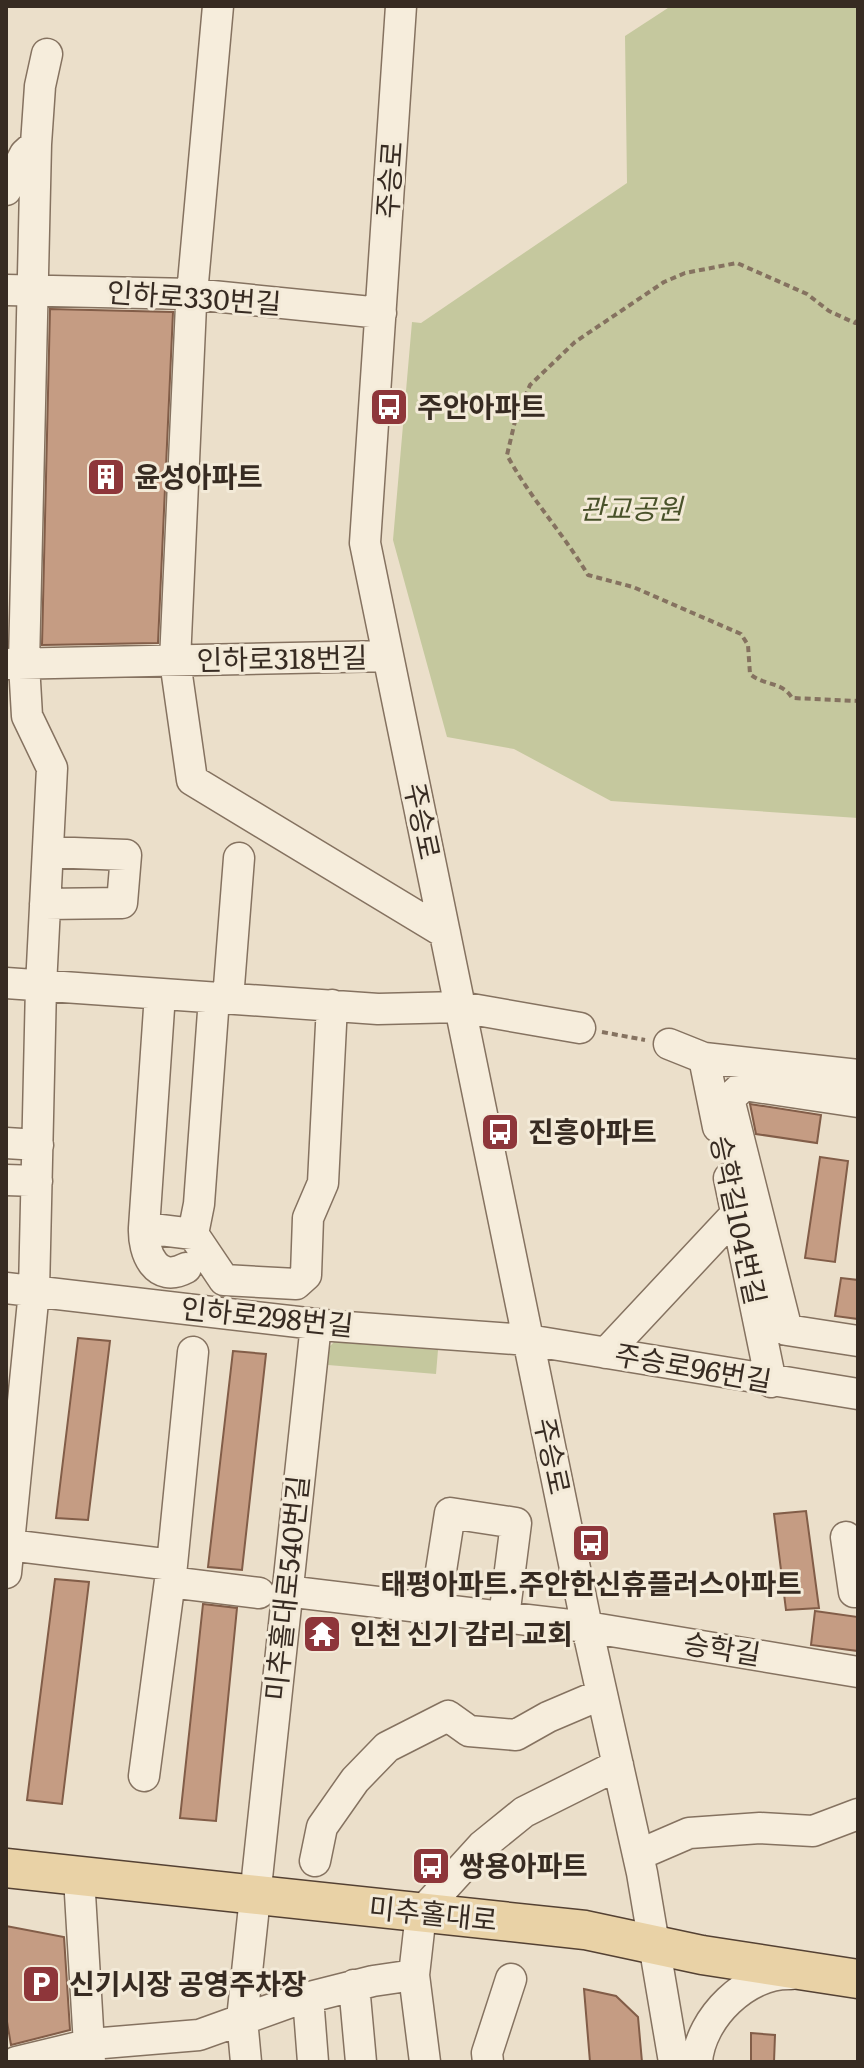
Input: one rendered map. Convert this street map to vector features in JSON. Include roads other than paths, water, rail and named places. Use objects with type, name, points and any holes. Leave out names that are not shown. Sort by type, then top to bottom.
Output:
[{"type":"main road","name":"미추홀대로","points":[[6,1868],[585,1930],[840,1977]]},
{"type":"street","name":"인하로318번길","points":[[175,661],[192,294],[218,6]]},
{"type":"street","name":"주승로","points":[[401,6],[365,543],[587,1627],[638,1855],[674,2062]]},
{"type":"street","points":[[47,54],[40,86],[18,290],[30,440],[15,664],[27,716],[52,768],[41,986],[37,1181],[20,1289],[8,1548],[272,1592],[587,1627]]},
{"type":"street","points":[[6,190],[25,154],[36,144]]},
{"type":"street","name":"인하로330번길","points":[[18,290],[192,294],[381,313]]},
{"type":"street","name":"인하로318번길","points":[[15,664],[388,656]]},
{"type":"street","points":[[175,661],[192,780],[445,933]]},
{"type":"street","points":[[45,904],[122,903],[126,855],[48,852]]},
{"type":"street","points":[[239,858],[193,1234],[224,1280],[296,1284],[306,1275],[308,1218],[323,1183],[332,1005]]},
{"type":"street","points":[[6,983],[332,1005],[460,1007],[580,1028]]},
{"type":"street","points":[[160,994],[143,1248],[153,1263],[165,1271],[177,1272],[186,1268]]},
{"type":"street","points":[[669,1044],[704,1058],[858,1075]]},
{"type":"street","name":"승학길104번길","points":[[704,1058],[745,1208],[771,1382]]},
{"type":"street","points":[[858,1102],[744,1085],[729,1099],[745,1208],[787,1330],[858,1341]]},
{"type":"street","points":[[6,1143],[38,1145]]},
{"type":"street","points":[[6,1180],[37,1181]]},
{"type":"street","points":[[606,1353],[745,1208]]},
{"type":"street","points":[[144,1228],[193,1234]]},
{"type":"street","name":"인하로298번길","points":[[20,1289],[316,1324],[528,1340]]},
{"type":"street","name":"미추홀대로540번길","points":[[246,2062],[242,2019],[260,1853],[272,1592],[316,1324]]},
{"type":"street","name":"주승로96번길","points":[[528,1340],[858,1394]]},
{"type":"street","points":[[144,1776],[171,1573],[193,1352]]},
{"type":"street","points":[[435,1609],[450,1513],[516,1523],[504,1617]]},
{"type":"street","points":[[846,1537],[854,1592],[858,1592]]},
{"type":"street","name":"승학길","points":[[587,1627],[858,1672]]},
{"type":"street","points":[[315,1861],[322,1827],[355,1780],[387,1747],[448,1716],[469,1731],[516,1735],[548,1717],[602,1694]]},
{"type":"street","points":[[425,2062],[414,1975],[421,1913],[482,1846],[524,1812],[618,1765]]},
{"type":"street","points":[[638,1855],[689,1833],[760,1828],[813,1831],[858,1814]]},
{"type":"street","points":[[79,1877],[91,2053]]},
{"type":"street","points":[[697,2062],[703,2032],[737,1994],[755,1980],[777,1973],[840,1977]]},
{"type":"street","points":[[32,2060],[91,2053],[200,2048],[242,2019],[354,1985],[414,1975]]},
{"type":"street","points":[[488,2062],[487,2053],[511,1979]]},
{"type":"street","points":[[354,1985],[361,2062]]},
{"type":"street","points":[[308,1997],[313,2062]]},
{"type":"place","name":"주안아파트","points":[[389,407]]},
{"type":"place","name":"윤성아파트","points":[[106,477]]},
{"type":"place","name":"진흥아파트","points":[[500,1132]]},
{"type":"place","name":"태평아파트.주안한신휴플러스아파트","points":[[591,1543]]},
{"type":"place","name":"인천 신기 감리 교회","points":[[322,1634]]},
{"type":"place","name":"쌍용아파트","points":[[431,1866]]},
{"type":"place","name":"신기시장 공영주차장","points":[[41,1984]]},
{"type":"park label","name":"관교공원","points":[[631,509]]}]
